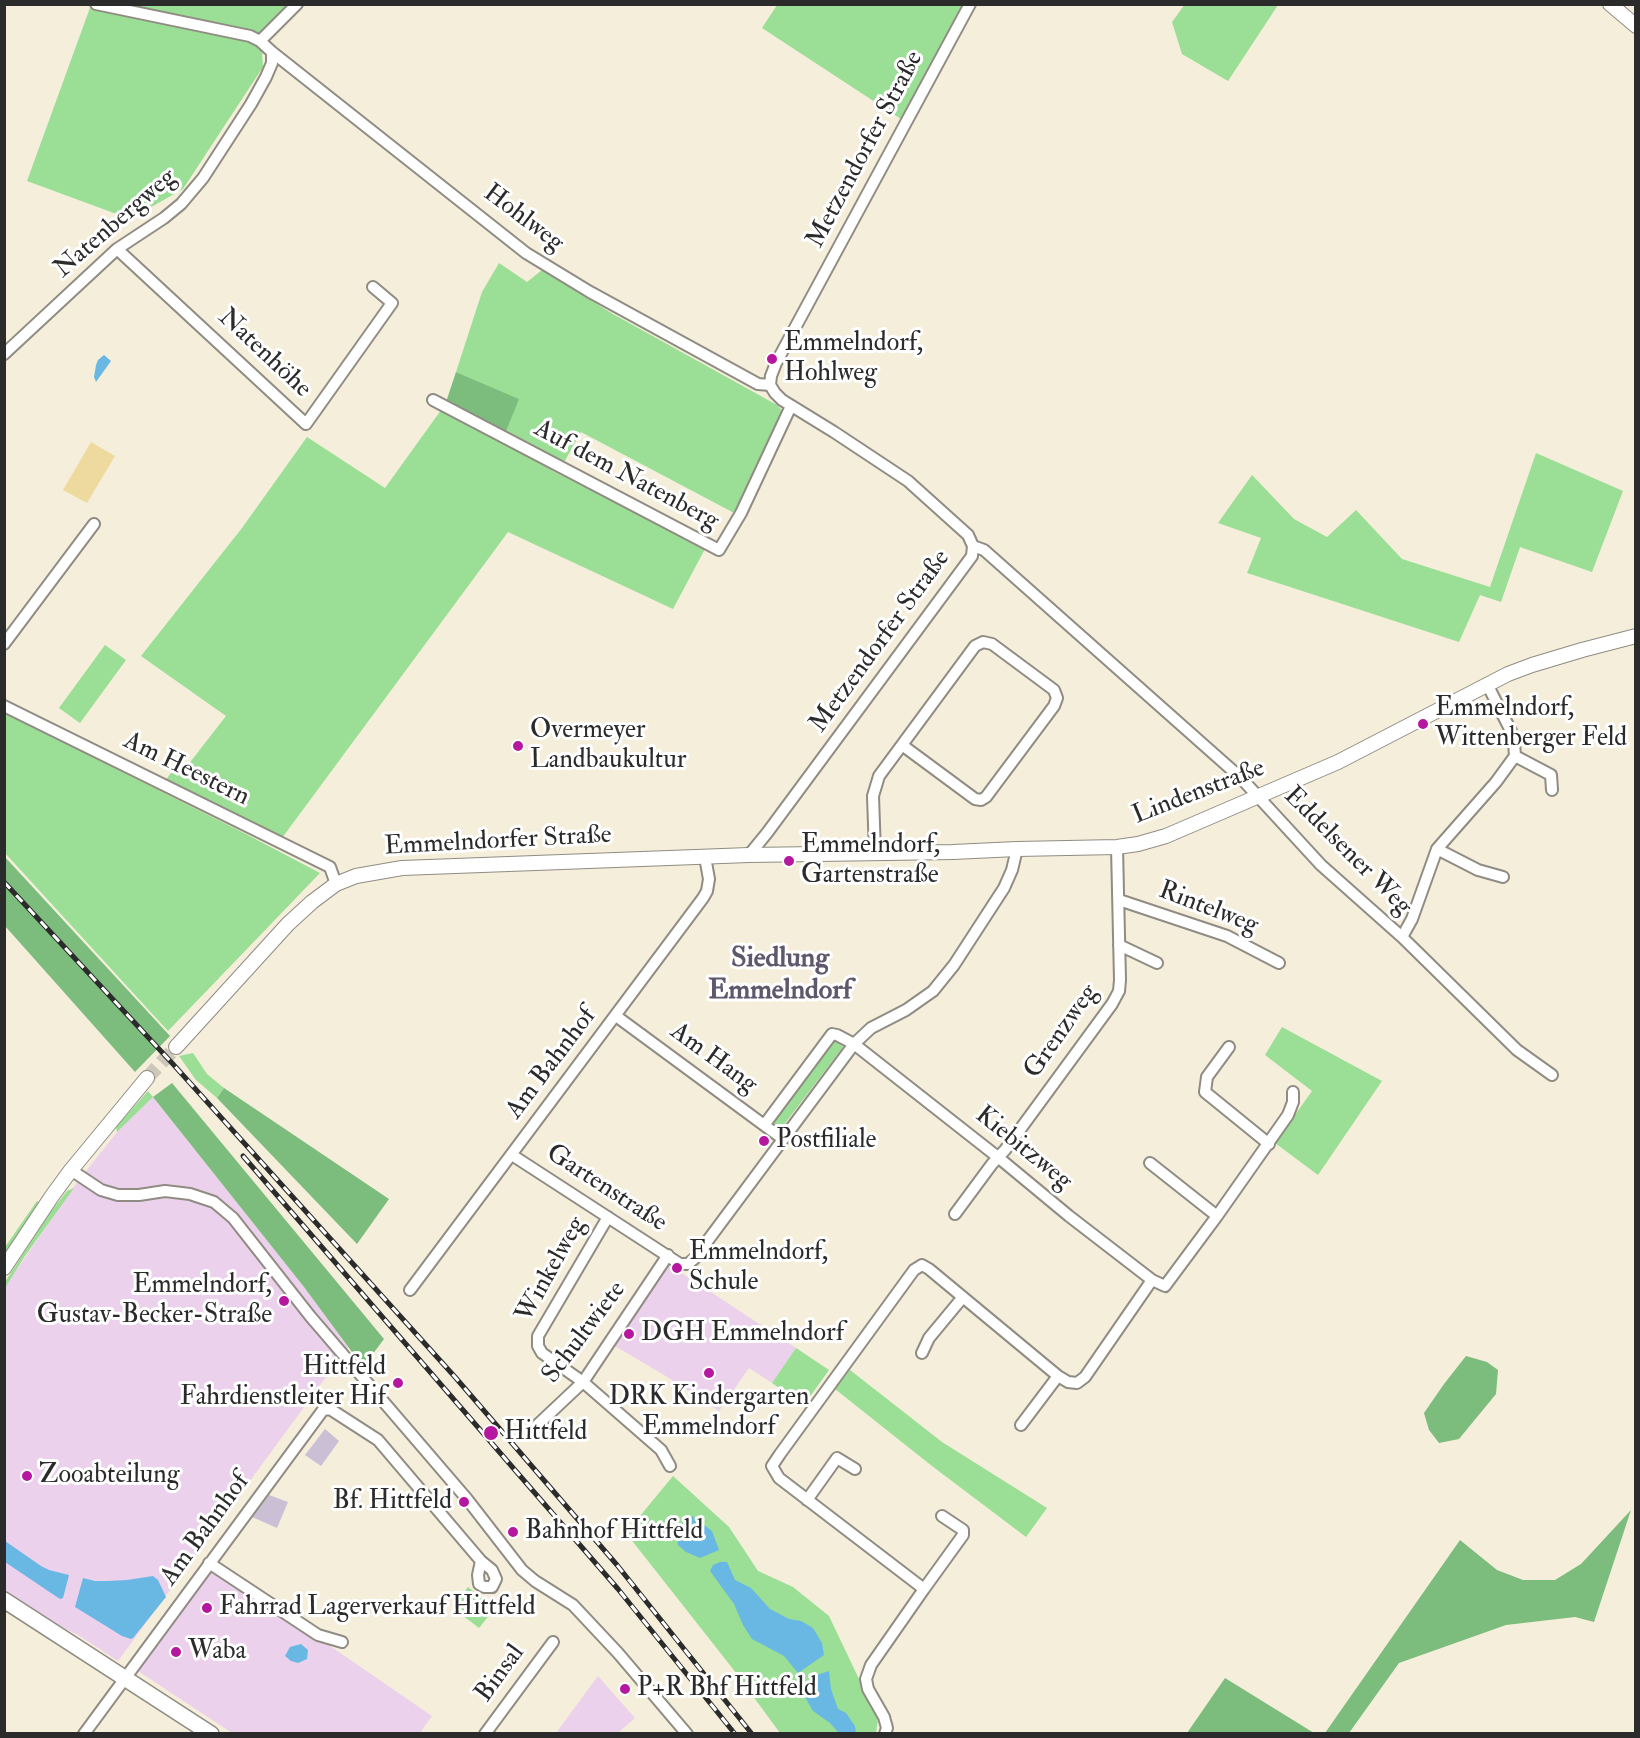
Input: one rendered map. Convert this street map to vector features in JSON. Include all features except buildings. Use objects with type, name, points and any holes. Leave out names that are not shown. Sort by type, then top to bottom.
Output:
[{"type":"main road","points":[[4,1600],[211,1734]]},
{"type":"street","points":[[96,4],[250,36],[260,41],[297,4]]},
{"type":"street","name":"Metzendorfer Straße","points":[[749,855],[972,556],[973,546],[968,535],[908,481],[791,406],[775,393],[770,385],[776,363],[970,4]]},
{"type":"street","points":[[1610,4],[1635,26]]},
{"type":"street","name":"Hohlweg","points":[[260,41],[526,253],[590,292],[758,384],[770,385]]},
{"type":"street","name":"Natenbergweg","points":[[4,354],[117,249],[181,204],[203,178],[250,106],[272,63],[272,52]]},
{"type":"street","name":"Natenhöhe","points":[[117,249],[306,424],[392,303],[373,287]]},
{"type":"street","name":"Auf dem Natenberg","points":[[433,400],[719,550],[741,513],[791,406]]},
{"type":"street","points":[[4,644],[94,524]]},
{"type":"street","name":"Eddelsener Weg","points":[[973,546],[984,550],[1259,796],[1321,865],[1402,937],[1517,1050],[1552,1075]]},
{"type":"street","name":"Lindenstraße","points":[[749,855],[1117,847],[1159,839],[1338,762],[1487,684],[1532,665],[1635,636]]},
{"type":"street","points":[[875,853],[873,796],[879,776],[975,646],[982,642],[992,644],[1054,690],[1057,698],[1054,706],[986,797],[981,800],[975,799],[902,745]]},
{"type":"street","points":[[1402,937],[1412,919],[1437,849],[1496,782],[1515,756],[1511,730],[1487,684]]},
{"type":"street","name":"Am Heestern","points":[[4,706],[330,867],[336,885]]},
{"type":"street","points":[[1515,756],[1551,775],[1552,790]]},
{"type":"street","name":"Grenzweg","points":[[955,1214],[999,1158],[1112,1004],[1119,991],[1117,847]]},
{"type":"street","name":"Gartenstraße","points":[[512,1155],[680,1263],[688,1264],[854,1044],[871,1028],[906,1010],[938,986],[1004,888],[1012,870],[1017,849]]},
{"type":"street","points":[[1437,849],[1478,870],[1503,877]]},
{"type":"street","name":"Emmelndorfer Straße","points":[[176,1047],[288,924],[312,902],[336,885],[356,876],[402,868],[749,855]]},
{"type":"street","name":"Am Bahnhof","points":[[410,1290],[704,898],[709,879],[705,857]]},
{"type":"street","name":"Rintelweg","points":[[1119,900],[1227,936],[1279,963]]},
{"type":"street","points":[[1119,945],[1156,963]]},
{"type":"street","name":"Am Hang","points":[[616,1016],[783,1139]]},
{"type":"street","points":[[765,1124],[832,1034],[854,1044]]},
{"type":"street","name":"Kiebitzweg","points":[[854,1044],[1152,1280],[1165,1286],[1217,1216]]},
{"type":"street","points":[[1229,1047],[1207,1077],[1205,1092],[1269,1144]]},
{"type":"street","points":[[4,1269],[70,1170],[147,1078]]},
{"type":"street","points":[[1150,1163],[1217,1216],[1288,1115],[1293,1102],[1293,1092]]},
{"type":"street","points":[[70,1170],[101,1190],[118,1195],[165,1191],[190,1194],[214,1202],[233,1218],[310,1316],[467,1499],[522,1570],[534,1581],[573,1605],[618,1653],[687,1734]]},
{"type":"street","name":"Winkelweg","points":[[608,1217],[538,1336],[538,1346],[542,1353],[583,1382],[661,1450],[670,1466]]},
{"type":"street","name":"Schultwiete","points":[[531,1431],[583,1382],[668,1255]]},
{"type":"street","points":[[924,1589],[779,1478],[772,1466],[914,1269],[922,1265],[930,1269],[1058,1376],[1068,1382],[1077,1383],[1085,1377],[1152,1280]]},
{"type":"street","points":[[922,1353],[929,1338],[963,1297]]},
{"type":"street","points":[[1021,1425],[1058,1376]]},
{"type":"street","name":"Am Bahnhof","points":[[84,1734],[323,1410],[330,1409],[378,1440],[481,1561]]},
{"type":"street","points":[[807,1500],[837,1458],[855,1469]]},
{"type":"street","points":[[885,1734],[884,1717],[868,1689],[866,1679],[871,1665],[963,1535],[963,1530],[942,1516]]},
{"type":"street","points":[[209,1563],[318,1635],[342,1642]]},
{"type":"street","name":"Binsal","points":[[486,1734],[553,1642]]},
{"type":"shaded area","points":[[153,1097],[304,1287],[348,1347],[118,1661],[78,1635],[51,1622],[5,1591],[4,1288],[78,1181],[118,1131]]},
{"type":"shaded area","points":[[668,1264],[796,1348],[772,1383],[749,1368],[719,1411],[615,1346]]},
{"type":"shaded area","points":[[325,1429],[339,1441],[321,1466],[305,1455]]},
{"type":"shaded area","points":[[269,1495],[288,1502],[277,1528],[252,1517]]},
{"type":"shaded area","points":[[215,1567],[432,1716],[420,1733],[232,1733],[138,1671]]},
{"type":"shaded area","points":[[598,1676],[635,1718],[618,1733],[556,1733]]},
{"type":"green space","points":[[1185,4],[1278,5],[1228,81],[1182,54],[1172,22]]},
{"type":"green space","points":[[91,5],[291,5],[261,35],[263,67],[183,189],[130,219],[27,181]]},
{"type":"green space","points":[[777,5],[966,5],[901,119],[762,28]]},
{"type":"green space","points":[[499,263],[527,282],[542,270],[613,314],[777,405],[782,410],[783,419],[736,514],[581,432],[562,466],[505,434],[518,399],[456,372],[482,292]]},
{"type":"green space","points":[[456,372],[519,399],[505,434],[446,402]]},
{"type":"green space","points":[[444,406],[553,471],[706,547],[673,609],[508,532],[282,838],[165,781],[174,769],[181,774],[226,716],[141,656],[242,528],[307,437],[385,488]]},
{"type":"green space","points":[[1536,453],[1623,491],[1592,572],[1520,547],[1501,602],[1480,595],[1459,642],[1247,573],[1261,538],[1218,523],[1252,475],[1294,519],[1327,537],[1356,510],[1402,559],[1490,587]]},
{"type":"green space","points":[[105,645],[126,660],[80,723],[59,708]]},
{"type":"green space","points":[[5,713],[320,873],[168,1031],[5,853]]},
{"type":"green space","points":[[5,857],[170,1036],[135,1072],[5,926]]},
{"type":"green space","points":[[1282,1027],[1382,1081],[1318,1175],[1275,1143],[1312,1091],[1265,1055]]},
{"type":"green space","points":[[834,1040],[843,1047],[780,1130],[771,1124]]},
{"type":"green space","points":[[193,1053],[207,1074],[224,1088],[217,1098],[196,1080],[179,1056]]},
{"type":"green space","points":[[172,1083],[384,1339],[363,1367],[304,1287],[153,1097]]},
{"type":"green space","points":[[224,1088],[389,1199],[357,1244],[217,1098]]},
{"type":"green space","points":[[148,1091],[153,1097],[117,1132],[116,1127]]},
{"type":"green space","points":[[74,1188],[5,1288],[5,1282],[49,1214],[67,1191]]},
{"type":"green space","points":[[37,1201],[40,1203],[5,1259],[5,1247]]},
{"type":"green space","points":[[796,1348],[829,1370],[804,1405],[772,1383]]},
{"type":"green space","points":[[1466,1356],[1487,1362],[1498,1370],[1496,1394],[1459,1439],[1439,1443],[1429,1430],[1424,1413]]},
{"type":"green space","points":[[850,1370],[942,1442],[1047,1508],[1026,1537],[835,1389]]},
{"type":"green space","points":[[673,1476],[729,1527],[758,1571],[793,1587],[829,1616],[878,1719],[876,1733],[780,1733],[733,1669],[626,1533]]},
{"type":"green space","points":[[1631,1510],[1594,1622],[1575,1617],[1506,1625],[1399,1663],[1349,1733],[1325,1733],[1460,1540],[1497,1570],[1523,1580],[1555,1580],[1581,1564]]},
{"type":"green space","points":[[468,1587],[495,1608],[479,1628],[453,1608]]},
{"type":"green space","points":[[1225,1678],[1314,1733],[1187,1733]]},
{"type":"sand","points":[[91,442],[115,456],[87,503],[63,490]]},
{"type":"water","points":[[104,355],[111,361],[96,382],[94,377],[96,365]]},
{"type":"water","points":[[692,1516],[712,1531],[719,1550],[700,1558],[686,1552],[678,1545],[677,1534],[684,1521]]},
{"type":"water","points":[[5,1541],[41,1566],[69,1575],[63,1598],[60,1599],[5,1562]]},
{"type":"water","points":[[727,1562],[735,1580],[751,1588],[770,1609],[813,1628],[822,1643],[824,1655],[798,1673],[784,1656],[752,1639],[734,1604],[710,1571],[713,1565]]},
{"type":"water","points":[[153,1576],[158,1580],[166,1597],[131,1639],[122,1636],[75,1607],[83,1578],[108,1581]]},
{"type":"water","points":[[301,1644],[308,1650],[307,1659],[298,1663],[285,1656],[290,1647]]},
{"type":"water","points":[[829,1671],[831,1689],[838,1709],[846,1713],[855,1726],[856,1733],[839,1733],[830,1723],[813,1711],[801,1690],[817,1675]]},
{"type":"tunnel","points":[[147,1078],[176,1047]]},
{"type":"railway","points":[[4,882],[172,1063],[455,1377],[617,1565],[752,1734]]},
{"type":"railway","points":[[243,1156],[618,1589],[735,1734]]},
{"type":"place","name":"Emmelndorf, Hohlweg","points":[[772,359]]},
{"type":"place","name":"Emmelndorf, Wittenberger Feld","points":[[1423,724]]},
{"type":"place","name":"Overmeyer Landbaukultur","points":[[518,746]]},
{"type":"place","name":"Emmelndorf, Gartenstraße","points":[[789,861]]},
{"type":"place","name":"Postfiliale","points":[[764,1141]]},
{"type":"place","name":"Emmelndorf, Schule","points":[[677,1268]]},
{"type":"place","name":"Emmelndorf, Gustav-Becker-Straße","points":[[284,1301]]},
{"type":"place","name":"DGH Emmelndorf","points":[[629,1334]]},
{"type":"place","name":"DRK Kindergarten Emmelndorf","points":[[709,1373]]},
{"type":"place","name":"Hittfeld Fahrdienstleiter Hif","points":[[398,1383]]},
{"type":"place","name":"Hittfeld","points":[[491,1433]]},
{"type":"place","name":"Zooabteilung","points":[[27,1476]]},
{"type":"place","name":"Bf. Hittfeld","points":[[464,1502]]},
{"type":"place","name":"Bahnhof Hittfeld","points":[[513,1532]]},
{"type":"place","name":"Fahrrad Lagerverkauf Hittfeld","points":[[207,1608]]},
{"type":"place","name":"Waba","points":[[176,1652]]},
{"type":"place","name":"P+R Bhf Hittfeld","points":[[625,1689]]},
{"type":"district","name":"Siedlung Emmelndorf","points":[[780,976]]}]
